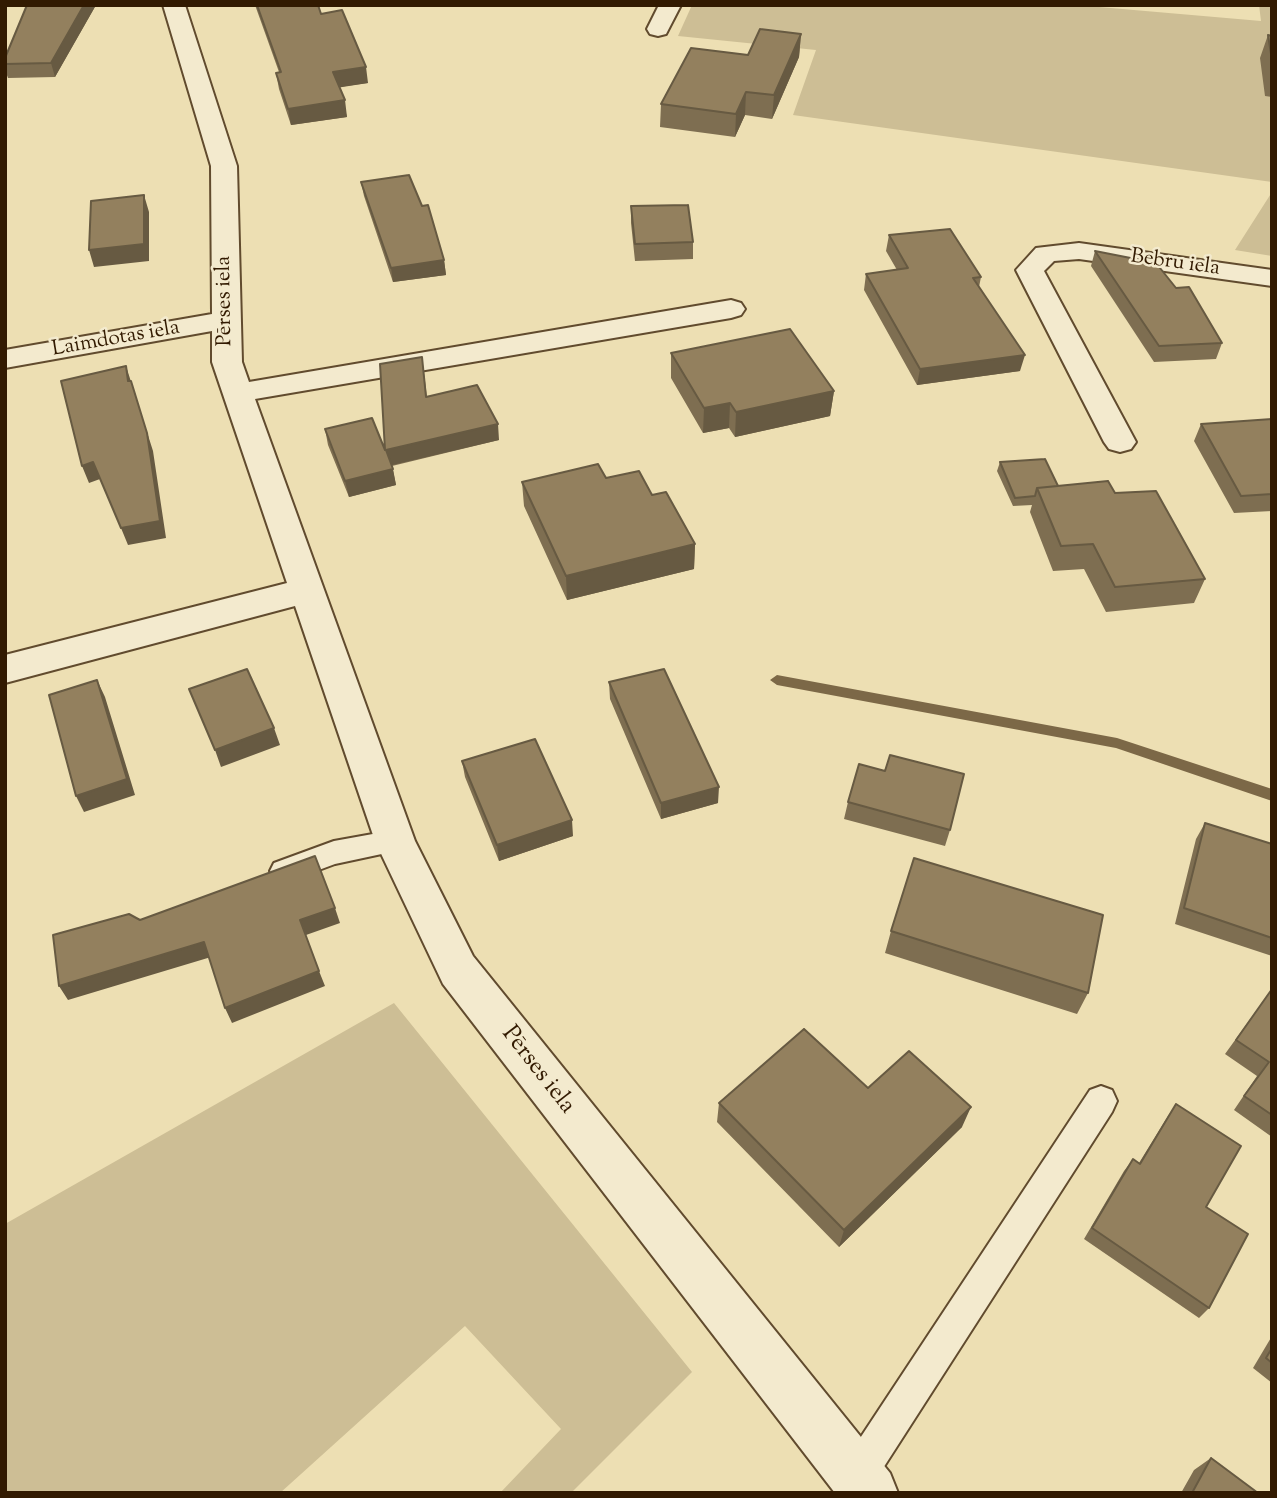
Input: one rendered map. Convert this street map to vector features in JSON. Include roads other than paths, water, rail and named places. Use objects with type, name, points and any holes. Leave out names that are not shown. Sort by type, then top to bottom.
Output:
[{"type":"street","name":"Pērses iela","points":[[174,5],[224,166],[227,362],[395,841],[457,970],[863,1485]]},
{"type":"street","points":[[658,29],[670,5]]},
{"type":"street","name":"Bebru iela","points":[[1120,442],[1030,270],[1046,254],[1079,251],[1272,278]]},
{"type":"street","points":[[238,393],[731,309]]},
{"type":"street","name":"Laimdotas iela","points":[[5,359],[227,320]]},
{"type":"street","points":[[5,668],[307,590]]},
{"type":"lane","points":[[255,881],[334,853],[395,841]]},
{"type":"lane","points":[[863,1485],[1101,1101]]},
{"type":"waterway","points":[[777,680],[1117,743],[1272,795]]}]
